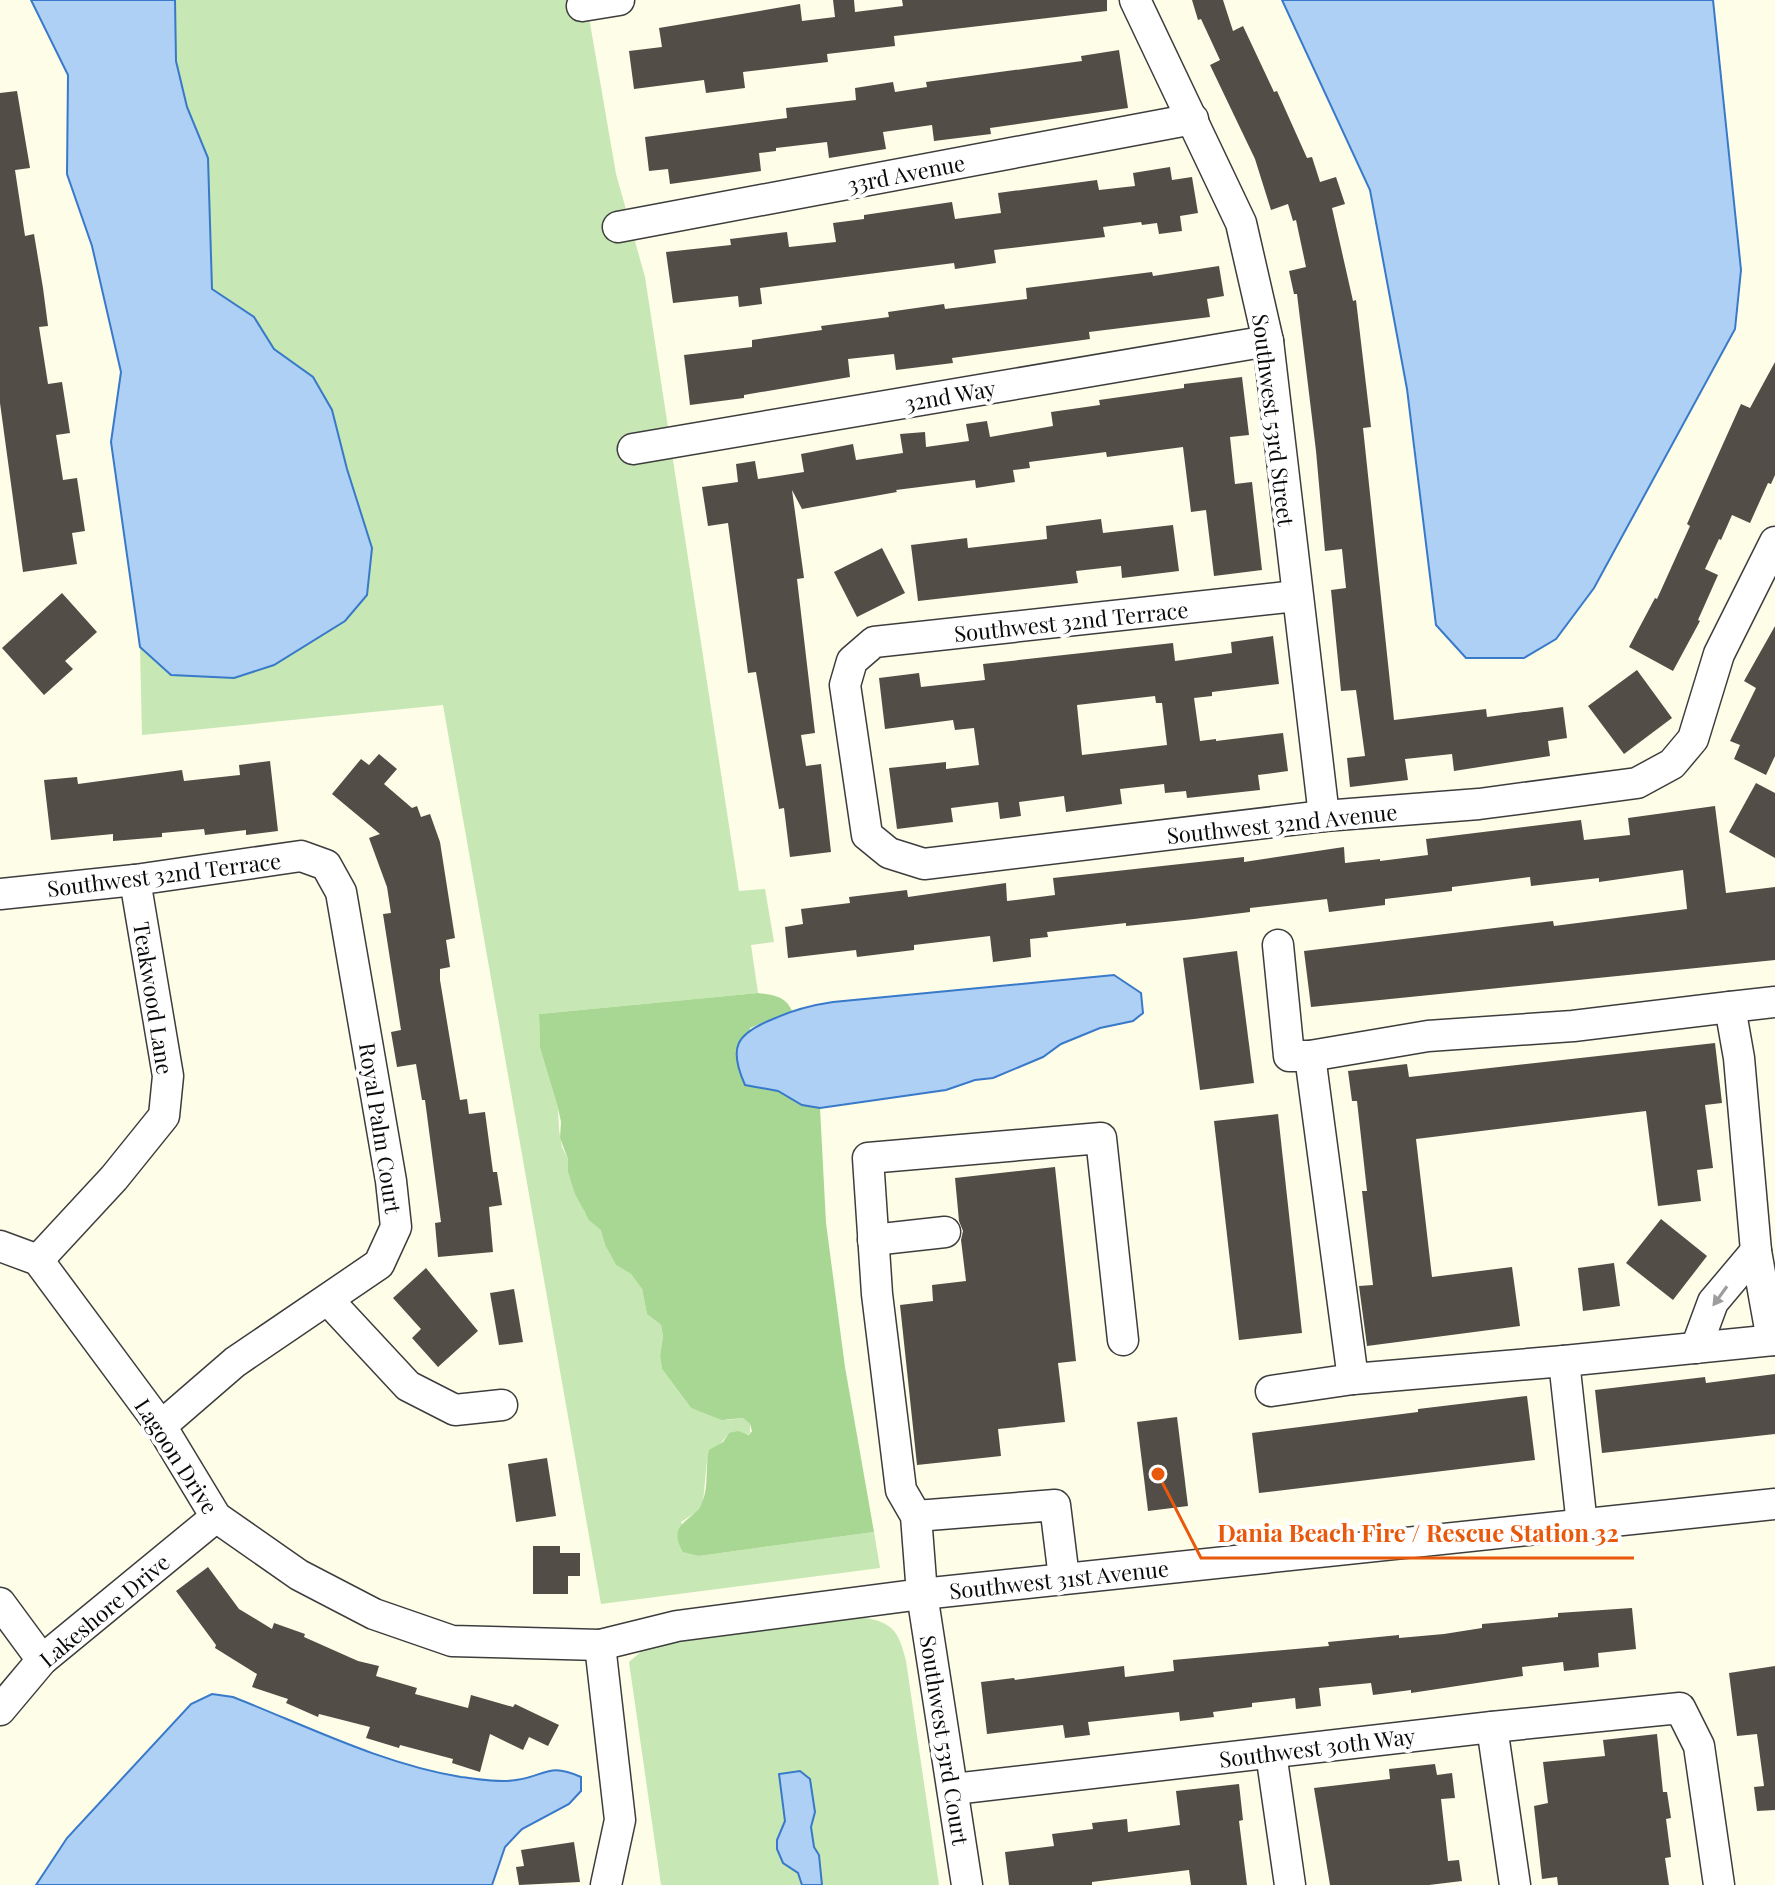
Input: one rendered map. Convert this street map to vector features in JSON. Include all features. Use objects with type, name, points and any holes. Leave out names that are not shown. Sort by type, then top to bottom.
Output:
[{"type":"street","points":[[582,6],[619,0]]},
{"type":"street","name":"Southwest 53rd Street","points":[[1135,0],[1241,223],[1268,341],[1324,816]]},
{"type":"street","name":"33rd Avenue","points":[[618,227],[1193,119]]},
{"type":"street","name":"32nd Way","points":[[633,449],[1268,341]]},
{"type":"street","name":"Southwest 32nd Avenue","points":[[889,853],[924,864],[1324,816],[1479,804],[1637,783],[1672,764],[1693,739],[1719,654],[1775,542]]},
{"type":"street","name":"Southwest 32nd Terrace","points":[[889,853],[867,835],[845,685],[852,661],[874,642],[1296,596]]},
{"type":"street","name":"Southwest 32nd Terrace","points":[[0,894],[135,880],[301,856],[326,865]]},
{"type":"street","name":"Royal Palm Court","points":[[161,1426],[235,1362],[379,1264],[396,1227],[391,1181],[341,892],[326,865]]},
{"type":"street","name":"Teakwood Lane","points":[[38,1260],[114,1178],[164,1116],[168,1076],[135,880]]},
{"type":"street","points":[[1278,945],[1289,1056],[1310,1056],[1428,1036],[1573,1026],[1775,1002]]},
{"type":"street","points":[[1271,1391],[1353,1379],[1773,1340],[1756,1251],[1739,1058],[1730,1007]]},
{"type":"street","points":[[1310,1056],[1353,1379]]},
{"type":"street","name":"Southwest 53rd Court","points":[[967,1885],[922,1594],[916,1516],[901,1490],[877,1294],[868,1158],[1101,1138],[1123,1340]]},
{"type":"street","points":[[873,1240],[945,1232]]},
{"type":"street","points":[[0,1246],[38,1260]]},
{"type":"street","points":[[1696,1348],[1713,1302],[1756,1251]]},
{"type":"street","name":"Lagoon Drive","points":[[38,1260],[161,1426],[216,1517],[299,1575],[374,1614],[452,1641],[600,1645],[677,1626]]},
{"type":"street","points":[[328,1300],[408,1386],[455,1410],[502,1405]]},
{"type":"street","points":[[1564,1361],[1582,1525]]},
{"type":"street","name":"Southwest 31st Avenue","points":[[677,1626],[1064,1578],[1775,1504]]},
{"type":"street","points":[[916,1516],[1055,1505],[1064,1578]]},
{"type":"street","name":"Lakeshore Drive","points":[[0,1710],[42,1660],[216,1517]]},
{"type":"street","points":[[0,1603],[42,1660]]},
{"type":"street","points":[[600,1645],[620,1820],[606,1885]]},
{"type":"street","name":"Southwest 30th Way","points":[[954,1789],[1680,1708],[1699,1746],[1719,1885]]},
{"type":"street","points":[[1492,1727],[1515,1885]]},
{"type":"street","points":[[1271,1753],[1290,1885]]},
{"type":"green space","points":[[31,0],[586,0],[616,174],[645,277],[739,891],[765,889],[774,942],[751,945],[758,993],[539,1014],[540,1048],[558,1108],[559,1130],[568,1159],[568,1172],[585,1213],[602,1230],[605,1245],[616,1265],[631,1274],[642,1289],[647,1314],[661,1325],[662,1369],[691,1408],[727,1420],[743,1418],[750,1424],[750,1434],[729,1433],[707,1460],[703,1502],[695,1513],[681,1522],[699,1556],[874,1532],[880,1568],[601,1604],[443,705],[142,735],[140,647],[111,442],[121,372],[92,246],[67,174],[68,75]]},
{"type":"green space","points":[[758,993],[783,999],[792,1011],[750,1028],[745,1085],[778,1091],[802,1105],[820,1108],[826,1223],[845,1367],[874,1532],[699,1556],[683,1552],[678,1534],[703,1500],[709,1450],[723,1442],[729,1433],[738,1431],[749,1435],[752,1431],[750,1424],[743,1418],[722,1420],[691,1408],[662,1369],[661,1325],[647,1314],[642,1289],[631,1274],[616,1265],[601,1230],[589,1220],[575,1194],[560,1138],[558,1108],[540,1048],[539,1014]]},
{"type":"green space","points":[[860,1617],[887,1625],[897,1635],[903,1650],[939,1885],[661,1885],[629,1662],[644,1649],[668,1640]]},
{"type":"water","points":[[31,0],[175,0],[176,61],[187,107],[208,158],[212,289],[254,317],[274,349],[313,377],[332,410],[372,548],[367,595],[345,621],[274,665],[234,678],[171,675],[140,647],[111,442],[121,372],[92,246],[67,174],[68,75]]},
{"type":"water","points":[[1282,0],[1713,0],[1741,270],[1735,329],[1594,588],[1556,639],[1524,658],[1466,658],[1436,625],[1407,389],[1370,190]]},
{"type":"water","points":[[1114,975],[1141,993],[1143,1013],[1133,1021],[1100,1028],[993,1078],[975,1080],[946,1090],[820,1108],[802,1105],[778,1091],[745,1085],[737,1061],[743,1036],[780,1016],[810,1006]]},
{"type":"water","points":[[212,1694],[233,1697],[345,1743],[432,1771],[502,1781],[554,1770],[581,1777],[581,1791],[569,1804],[522,1829],[505,1847],[492,1885],[36,1885],[67,1838],[191,1704]]},
{"type":"water","points":[[800,1771],[810,1779],[815,1812],[811,1827],[814,1847],[819,1855],[822,1885],[802,1885],[798,1873],[783,1863],[777,1849],[777,1840],[785,1821],[779,1774]]},
{"type":"building","points":[[833,0],[854,0],[855,12],[903,6],[902,0],[1107,0],[1107,11],[894,36],[895,46],[827,54],[828,62],[743,72],[745,88],[706,93],[704,80],[634,89],[629,51],[662,47],[659,28],[800,4],[802,21],[835,17]]},
{"type":"building","points":[[1192,0],[1223,0],[1233,31],[1243,26],[1307,158],[1312,157],[1320,182],[1336,177],[1345,204],[1332,208],[1353,301],[1356,300],[1371,427],[1363,428],[1394,720],[1486,709],[1487,717],[1563,707],[1567,738],[1548,741],[1550,756],[1454,771],[1452,754],[1405,759],[1408,780],[1350,787],[1347,758],[1365,756],[1356,690],[1341,691],[1331,590],[1346,588],[1342,549],[1325,551],[1297,294],[1294,294],[1289,271],[1306,267],[1296,220],[1293,221],[1288,204],[1271,210],[1255,159],[1210,65],[1220,60],[1201,19],[1198,20]]},
{"type":"building","points":[[1119,50],[1128,108],[990,128],[991,134],[934,141],[932,125],[883,132],[886,149],[829,158],[827,142],[776,148],[776,151],[759,153],[761,171],[670,184],[668,169],[649,171],[645,137],[787,118],[786,108],[856,100],[855,88],[893,82],[895,92],[927,87],[926,82],[1082,61],[1081,56]]},
{"type":"building","points":[[17,91],[30,168],[15,170],[25,236],[34,234],[43,288],[48,326],[39,327],[48,384],[62,382],[70,433],[56,435],[63,480],[77,478],[85,531],[72,533],[77,564],[23,572],[0,403],[0,93]]},
{"type":"building","points":[[1170,167],[1172,180],[1192,177],[1198,213],[1180,216],[1182,231],[1159,234],[1157,223],[1142,225],[1141,222],[1103,227],[1105,237],[994,250],[996,263],[955,269],[954,263],[760,288],[762,304],[739,307],[738,296],[673,303],[666,252],[731,245],[730,239],[787,232],[789,247],[836,242],[833,223],[864,219],[864,215],[952,202],[955,219],[1001,213],[998,193],[1097,180],[1099,190],[1135,186],[1133,173]]},
{"type":"building","points":[[1219,266],[1224,296],[1207,299],[1210,317],[1089,332],[1090,339],[952,358],[953,363],[896,370],[894,354],[848,359],[850,377],[744,395],[744,398],[690,405],[684,355],[752,347],[752,340],[889,317],[888,312],[944,304],[945,309],[1027,299],[1026,288],[1152,272],[1153,276]]},
{"type":"building","points":[[1775,362],[1775,475],[1771,484],[1768,483],[1750,523],[1732,515],[1719,539],[1705,569],[1718,575],[1700,621],[1673,671],[1629,647],[1657,599],[1741,404],[1750,408]]},
{"type":"building","points":[[1242,377],[1249,435],[1230,437],[1235,484],[1252,482],[1262,570],[1214,576],[1206,510],[1191,512],[1183,447],[1107,457],[1106,452],[1029,462],[1030,468],[1013,470],[1015,482],[976,488],[975,480],[896,490],[802,509],[792,490],[804,578],[797,579],[815,733],[801,735],[806,766],[821,764],[831,852],[790,857],[784,808],[779,809],[756,672],[748,673],[728,523],[708,526],[702,487],[738,482],[736,464],[755,461],[758,479],[804,472],[801,454],[853,444],[856,460],[903,453],[900,434],[925,432],[926,447],[969,441],[966,424],[987,421],[990,437],[1053,426],[1051,412],[1100,405],[1099,400]]},
{"type":"building","points":[[1101,519],[1103,533],[1173,525],[1179,571],[1122,578],[1121,566],[1076,571],[1078,583],[918,601],[911,545],[967,538],[968,548],[1047,539],[1046,526]]},
{"type":"building","points":[[882,548],[905,593],[857,617],[834,572]]},
{"type":"building","points":[[62,593],[97,632],[65,661],[73,669],[44,695],[2,648]]},
{"type":"building","points":[[1775,626],[1775,756],[1766,775],[1734,759],[1740,745],[1730,741],[1756,688],[1744,681]]},
{"type":"building","points":[[1273,636],[1279,684],[1212,692],[1212,696],[1194,698],[1200,741],[1283,733],[1288,771],[1258,775],[1260,790],[1187,798],[1186,791],[1165,793],[1164,784],[1120,789],[1122,804],[1066,812],[1064,796],[1019,802],[1021,816],[1000,819],[998,802],[951,808],[953,822],[897,829],[889,768],[946,762],[946,769],[979,765],[974,728],[955,730],[953,720],[885,729],[879,678],[919,673],[921,687],[985,680],[983,664],[1173,643],[1175,661],[1232,653],[1231,642]],"holes":[[[1155,696],[1156,703],[1162,703],[1167,745],[1082,755],[1077,705]]]},
{"type":"building","points":[[1637,670],[1672,718],[1624,754],[1588,706]]},
{"type":"building","points":[[379,754],[397,769],[384,784],[412,808],[417,806],[421,817],[430,814],[440,842],[455,938],[446,940],[450,967],[440,969],[440,980],[460,1100],[467,1099],[469,1114],[485,1112],[493,1172],[497,1172],[502,1205],[489,1207],[493,1252],[438,1257],[435,1223],[441,1222],[425,1100],[422,1100],[416,1064],[397,1067],[391,1032],[401,1030],[383,914],[391,913],[387,887],[369,838],[380,834],[332,794],[361,759],[369,765]]},
{"type":"building","points":[[270,761],[278,831],[246,835],[246,830],[205,835],[204,829],[162,833],[162,837],[113,841],[113,834],[51,840],[44,780],[77,777],[78,784],[182,770],[184,781],[240,775],[239,765]]},
{"type":"building","points":[[1756,783],[1775,793],[1775,858],[1729,832]]},
{"type":"building","points":[[1715,806],[1726,893],[1775,887],[1775,960],[1311,1007],[1304,951],[1553,921],[1554,926],[1687,909],[1683,870],[1599,882],[1599,878],[1531,886],[1530,877],[1452,887],[1452,891],[1385,899],[1385,905],[1329,912],[1327,899],[1250,908],[1250,912],[1194,919],[1047,932],[1048,937],[1030,939],[1031,957],[993,962],[990,936],[914,945],[914,950],[857,957],[856,950],[788,958],[785,927],[803,924],[801,909],[850,903],[849,897],[907,890],[908,897],[1006,883],[1007,901],[1055,895],[1053,878],[1244,857],[1244,862],[1344,847],[1345,863],[1380,861],[1428,855],[1426,839],[1581,820],[1584,840],[1630,835],[1628,818]]},
{"type":"building","points":[[1237,951],[1254,1083],[1200,1090],[1183,958]]},
{"type":"building","points":[[1715,1043],[1722,1103],[1705,1105],[1713,1168],[1697,1170],[1701,1201],[1658,1206],[1646,1111],[1416,1139],[1432,1277],[1512,1267],[1520,1326],[1367,1346],[1359,1286],[1373,1285],[1362,1191],[1367,1191],[1357,1101],[1352,1101],[1348,1071],[1407,1064],[1409,1077]]},
{"type":"building","points":[[1278,1114],[1302,1333],[1239,1340],[1214,1121]]},
{"type":"building","points":[[1055,1167],[1076,1361],[1058,1363],[1065,1422],[998,1429],[1001,1456],[917,1465],[900,1305],[933,1301],[932,1285],[966,1281],[955,1178]]},
{"type":"building","points":[[1661,1219],[1707,1256],[1673,1300],[1626,1263]]},
{"type":"building","points":[[1614,1263],[1620,1306],[1583,1311],[1578,1268]]},
{"type":"building","points":[[426,1268],[478,1331],[438,1367],[412,1338],[421,1329],[393,1298]]},
{"type":"building","points":[[514,1289],[523,1342],[499,1345],[490,1293]]},
{"type":"building","points":[[1775,1374],[1775,1434],[1602,1453],[1595,1390],[1705,1377],[1706,1383]]},
{"type":"building","points":[[1527,1396],[1535,1460],[1259,1493],[1252,1433]]},
{"type":"building","points":[[1177,1417],[1188,1506],[1148,1511],[1137,1422]]},
{"type":"building","points":[[547,1458],[556,1516],[516,1522],[508,1464]]},
{"type":"building","points":[[533,1546],[560,1546],[560,1553],[580,1553],[580,1576],[568,1576],[568,1594],[533,1594]]},
{"type":"building","points":[[208,1567],[239,1609],[272,1629],[274,1623],[305,1634],[304,1637],[358,1661],[379,1666],[376,1676],[417,1688],[415,1694],[468,1708],[471,1695],[513,1707],[515,1704],[559,1725],[548,1746],[529,1737],[523,1750],[490,1734],[480,1772],[452,1763],[453,1759],[366,1738],[370,1727],[319,1714],[318,1717],[286,1703],[288,1699],[252,1687],[257,1674],[215,1648],[216,1645],[176,1591]]},
{"type":"building","points":[[1632,1608],[1636,1649],[1598,1653],[1599,1667],[1564,1671],[1563,1662],[1522,1667],[1523,1676],[1411,1693],[1411,1690],[1373,1695],[1371,1683],[1319,1688],[1321,1706],[1296,1709],[1295,1698],[1252,1703],[1252,1707],[1213,1712],[1214,1717],[1180,1721],[1179,1712],[1088,1722],[1090,1735],[1065,1738],[1063,1725],[987,1734],[981,1682],[1124,1666],[1125,1677],[1174,1671],[1173,1660],[1329,1646],[1328,1642],[1399,1635],[1399,1638],[1444,1634],[1482,1628],[1482,1624],[1558,1617],[1558,1613]]},
{"type":"building","points":[[1775,1666],[1775,1810],[1757,1811],[1754,1787],[1764,1786],[1757,1734],[1737,1736],[1729,1673]]},
{"type":"building","points":[[1657,1734],[1663,1792],[1667,1792],[1671,1818],[1666,1819],[1671,1857],[1665,1858],[1669,1885],[1558,1885],[1557,1877],[1542,1879],[1534,1806],[1548,1803],[1543,1762],[1605,1756],[1603,1740]]},
{"type":"building","points":[[1435,1764],[1437,1775],[1452,1773],[1455,1798],[1441,1799],[1448,1861],[1459,1860],[1462,1881],[1429,1885],[1330,1885],[1314,1788],[1390,1779],[1389,1769]]},
{"type":"building","points":[[1239,1784],[1243,1820],[1239,1821],[1247,1885],[1191,1885],[1189,1870],[1092,1882],[1092,1885],[1009,1885],[1005,1852],[1054,1846],[1052,1834],[1093,1829],[1092,1823],[1127,1819],[1128,1832],[1180,1825],[1176,1791]]},
{"type":"building","points":[[574,1842],[580,1882],[519,1885],[516,1867],[524,1866],[521,1850]]},
{"type":"place","name":"Dania Beach Fire / Rescue Station 32","points":[[1158,1474]]}]
